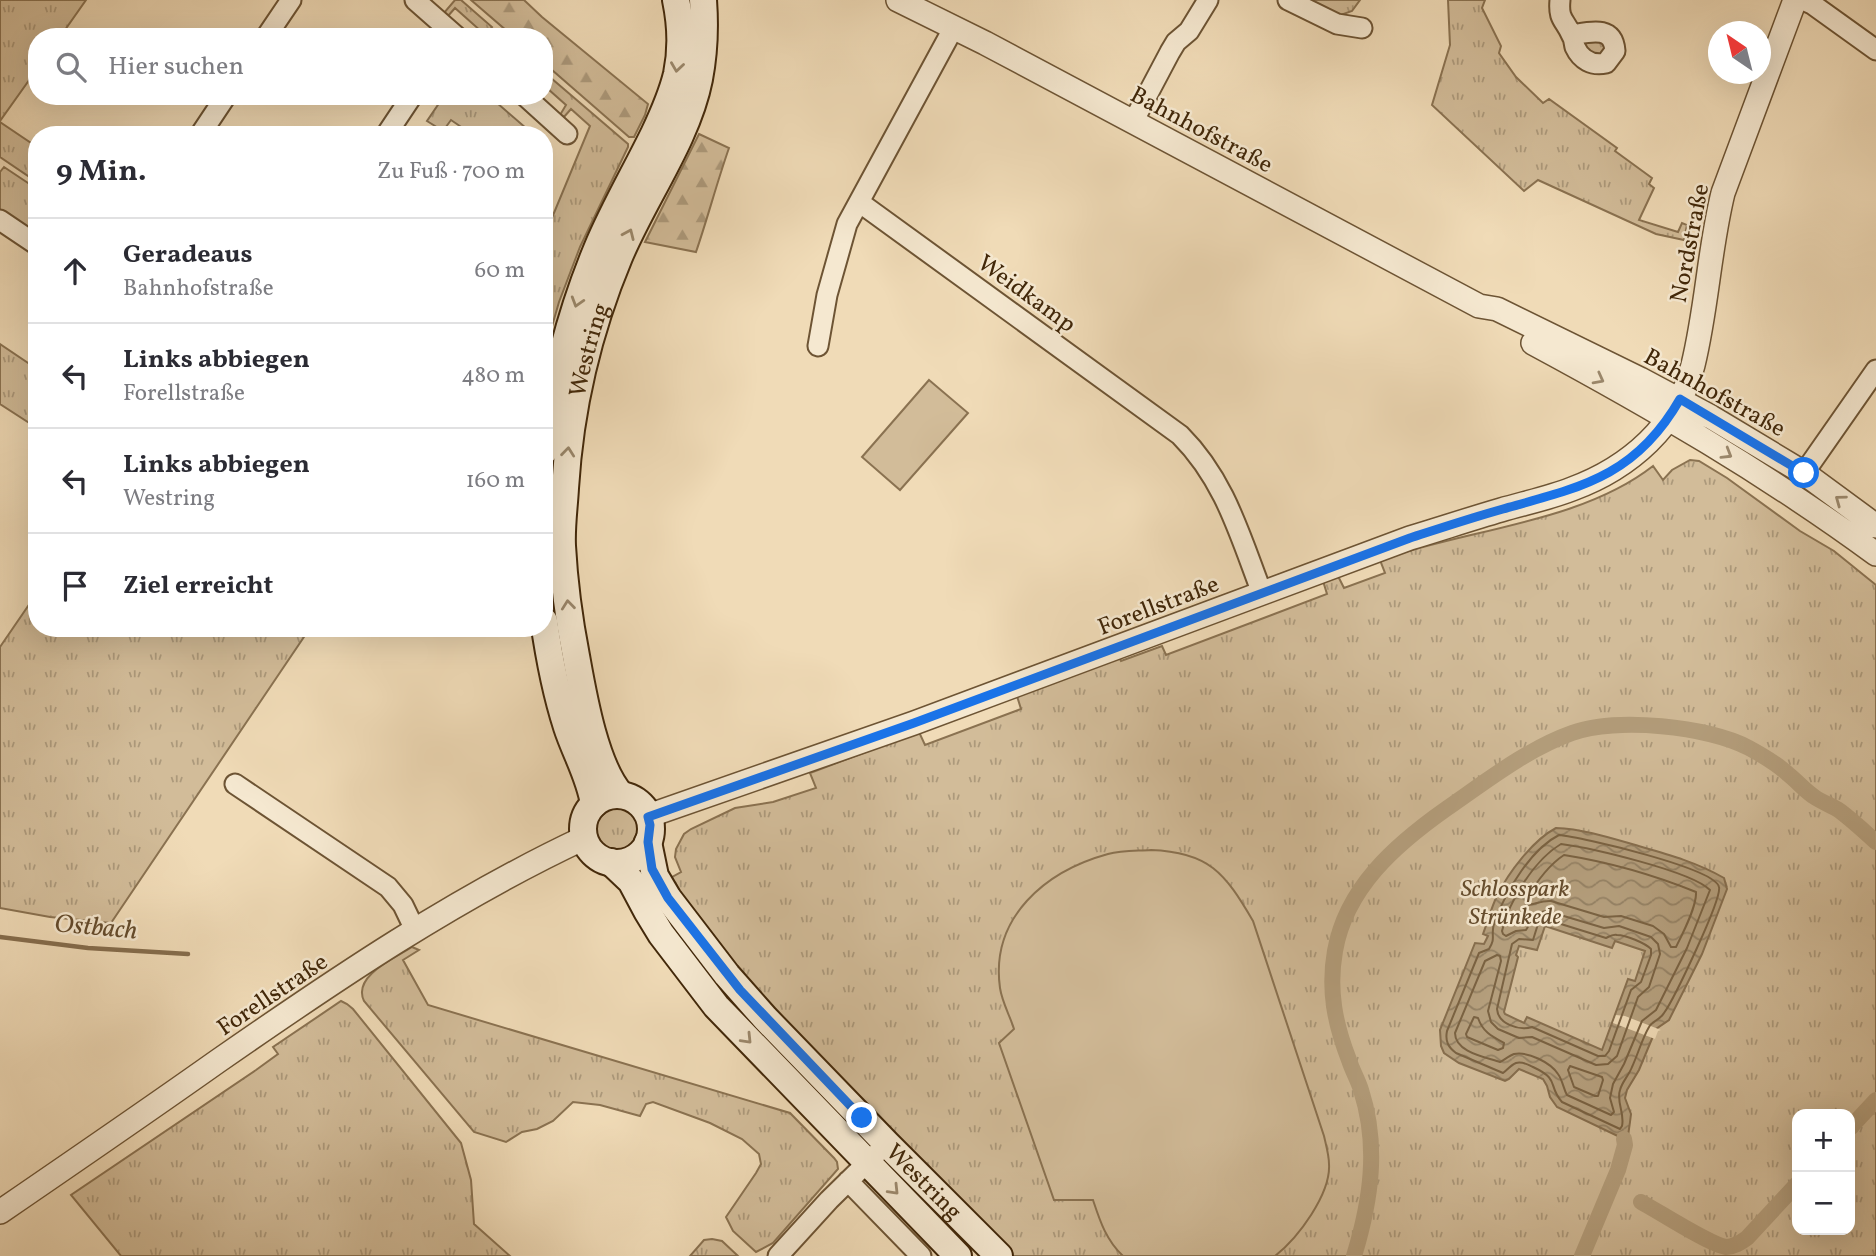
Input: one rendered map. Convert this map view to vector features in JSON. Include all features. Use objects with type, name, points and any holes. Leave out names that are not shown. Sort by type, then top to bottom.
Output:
[{"type":"main road","name":"Westring","points":[[553,395],[580,292],[610,220],[666,108],[677,73],[681,24],[676,0]]},
{"type":"main road","name":"Westring","points":[[621,796],[604,769],[583,696],[553,544],[581,369],[598,310],[619,256],[679,136],[699,81],[703,52],[703,0]]},
{"type":"main road","points":[[547,637],[567,728],[591,789],[594,804]]},
{"type":"main road","points":[[621,796],[638,802],[648,830],[642,852],[633,859],[622,862],[602,860],[588,847],[584,838],[584,820],[594,804],[602,799],[621,796]]},
{"type":"main road","name":"Westring","points":[[648,830],[655,876],[668,898],[727,975],[765,1018],[999,1256]]},
{"type":"main road","name":"Westring","points":[[611,862],[631,881],[667,942],[716,1006],[858,1172],[958,1256]]},
{"type":"street","points":[[272,28],[291,0]]},
{"type":"street","points":[[415,0],[446,28]]},
{"type":"street","name":"Bahnhofstraße","points":[[898,0],[954,27],[1479,306],[1497,309],[1675,409],[1804,473],[1876,526]]},
{"type":"street","points":[[1133,122],[1170,52],[1189,31],[1208,0]]},
{"type":"street","points":[[1289,0],[1337,24],[1362,28]]},
{"type":"street","points":[[1560,0],[1562,21],[1572,35]]},
{"type":"street","name":"Nordstraße","points":[[1675,409],[1690,376],[1695,354],[1723,193],[1795,0]]},
{"type":"street","points":[[1802,0],[1876,50]]},
{"type":"street","points":[[818,346],[827,295],[847,224],[954,27]]},
{"type":"street","points":[[206,126],[220,105]]},
{"type":"street","points":[[392,126],[406,105]]},
{"type":"street","points":[[535,105],[567,134]]},
{"type":"street","name":"Weidkamp","points":[[859,202],[1180,435],[1207,465],[1223,493],[1262,593]]},
{"type":"street","points":[[0,220],[28,239]]},
{"type":"street","points":[[1804,473],[1876,370]]},
{"type":"street","name":"Bahnhofstraße","points":[[1675,409],[1876,554]]},
{"type":"street","name":"Forellstraße","points":[[648,830],[914,723],[1410,538],[1572,490],[1609,474],[1630,458],[1650,442],[1675,409]]},
{"type":"street","points":[[235,784],[388,887],[403,905],[415,930]]},
{"type":"street","name":"Forellstraße","points":[[0,1212],[283,1016],[415,930],[526,866],[584,838]]},
{"type":"street","points":[[778,1256],[887,1144]]},
{"type":"street","name":"Westring","points":[[858,1172],[921,1256]]},
{"type":"green space","points":[[0,0],[86,0],[66,28],[28,28],[28,82],[0,121]]},
{"type":"green space","points":[[455,0],[461,0],[492,27],[478,28],[455,8],[448,16],[443,14]]},
{"type":"green space","points":[[471,0],[524,0],[648,104],[634,137],[629,137],[553,71],[553,28],[504,28]]},
{"type":"green space","points":[[1300,0],[1360,0],[1352,11],[1338,16]]},
{"type":"green space","points":[[1448,0],[1485,0],[1482,8],[1501,46],[1499,53],[1516,77],[1543,103],[1549,99],[1617,148],[1615,151],[1652,178],[1649,184],[1654,188],[1639,220],[1678,232],[1682,223],[1687,225],[1684,240],[1656,234],[1538,180],[1524,191],[1432,105],[1450,45]]},
{"type":"green space","points":[[1599,37],[1608,45],[1599,57],[1582,47],[1582,42]]},
{"type":"green space","points":[[553,80],[628,144],[628,147],[580,247],[553,323],[553,215],[590,126],[571,109],[564,117],[560,115],[566,105],[553,93]]},
{"type":"green space","points":[[438,105],[499,105],[524,126],[460,126],[451,120],[447,126],[435,126],[427,121]]},
{"type":"green space","points":[[0,122],[28,141],[28,176],[0,157]]},
{"type":"green space","points":[[699,134],[729,148],[696,252],[645,242]]},
{"type":"green space","points":[[4,167],[28,183],[28,230],[0,210],[0,172]]},
{"type":"green space","points":[[0,344],[28,363],[28,422],[0,404]]},
{"type":"green space","points":[[929,380],[968,413],[900,490],[862,457]]},
{"type":"green space","name":"Schlosspark Strünkede","points":[[1690,460],[1699,461],[1800,531],[1834,551],[1876,585],[1876,1256],[1009,1256],[796,1038],[663,882],[681,872],[675,857],[684,834],[735,808],[773,802],[816,788],[810,773],[919,732],[925,745],[1021,709],[1017,696],[1119,657],[1121,661],[1162,646],[1166,655],[1327,594],[1323,581],[1338,576],[1344,588],[1385,573],[1380,560],[1557,513],[1624,485],[1653,466],[1663,480],[1672,470]]},
{"type":"green space","points":[[28,606],[28,637],[304,637],[111,923],[50,917],[0,908],[0,647]]},
{"type":"green space","points":[[619,804],[637,811],[644,829],[637,847],[619,854],[601,847],[594,829],[601,811]]},
{"type":"green space","points":[[1151,850],[1187,855],[1213,868],[1243,904],[1253,921],[1324,1136],[1329,1164],[1325,1188],[1303,1227],[1275,1256],[1123,1256],[1108,1237],[1093,1200],[1054,1200],[999,1043],[1014,1029],[1001,993],[999,963],[1004,940],[1013,919],[1027,901],[1044,885],[1085,862],[1124,851]]},
{"type":"green space","points":[[412,947],[419,950],[403,960],[428,1005],[790,1113],[834,1158],[838,1169],[773,1243],[756,1252],[733,1231],[726,1217],[761,1164],[759,1154],[742,1139],[710,1123],[653,1102],[646,1104],[640,1116],[600,1105],[573,1102],[553,1121],[537,1129],[522,1132],[506,1142],[474,1132],[364,1001],[362,992],[369,976],[386,962]]},
{"type":"green space","points":[[341,1001],[353,1009],[461,1143],[471,1180],[474,1224],[510,1256],[121,1256],[71,1195],[256,1070],[278,1054],[273,1047]]},
{"type":"green space","points":[[704,1240],[722,1241],[738,1256],[690,1256]]},
{"type":"water","points":[[1556,828],[1578,830],[1663,853],[1724,878],[1727,889],[1702,954],[1669,1020],[1656,1029],[1639,1070],[1627,1090],[1625,1098],[1631,1114],[1628,1136],[1624,1139],[1557,1107],[1543,1079],[1519,1069],[1505,1081],[1459,1063],[1444,1053],[1441,1046],[1440,1030],[1475,943],[1484,944],[1488,936],[1483,934],[1497,896],[1522,858],[1547,833]],"holes":[[[1545,926],[1612,948],[1615,941],[1645,951],[1635,981],[1628,979],[1602,1050],[1527,1017],[1524,1023],[1505,1014],[1519,946],[1537,950]]]},
{"type":"pier","points":[[1616,1015],[1661,1030],[1655,1039],[1613,1023]]},
{"type":"waterway","points":[[1354,1256],[1365,1214],[1371,1173],[1370,1132],[1361,1090],[1344,1047],[1337,1020],[1332,979],[1335,951],[1341,928],[1362,888],[1391,853],[1427,823],[1507,767],[1555,740],[1591,728],[1662,726],[1710,734],[1749,748],[1779,767],[1812,796],[1840,811],[1876,842]]},
{"type":"waterway","name":"Ostbach","points":[[0,937],[88,948],[188,954]]},
{"type":"waterway","points":[[1855,1123],[1876,1100]]},
{"type":"waterway","points":[[1582,1256],[1618,1170],[1625,1145],[1624,1139]]},
{"type":"waterway","points":[[1641,1202],[1708,1240],[1729,1247],[1747,1238],[1792,1189]]},
{"type":"route","points":[[862,1118],[740,990],[668,898],[652,869],[648,817],[914,723],[1410,538],[1572,490],[1609,474],[1650,442],[1680,399],[1804,473]]}]
